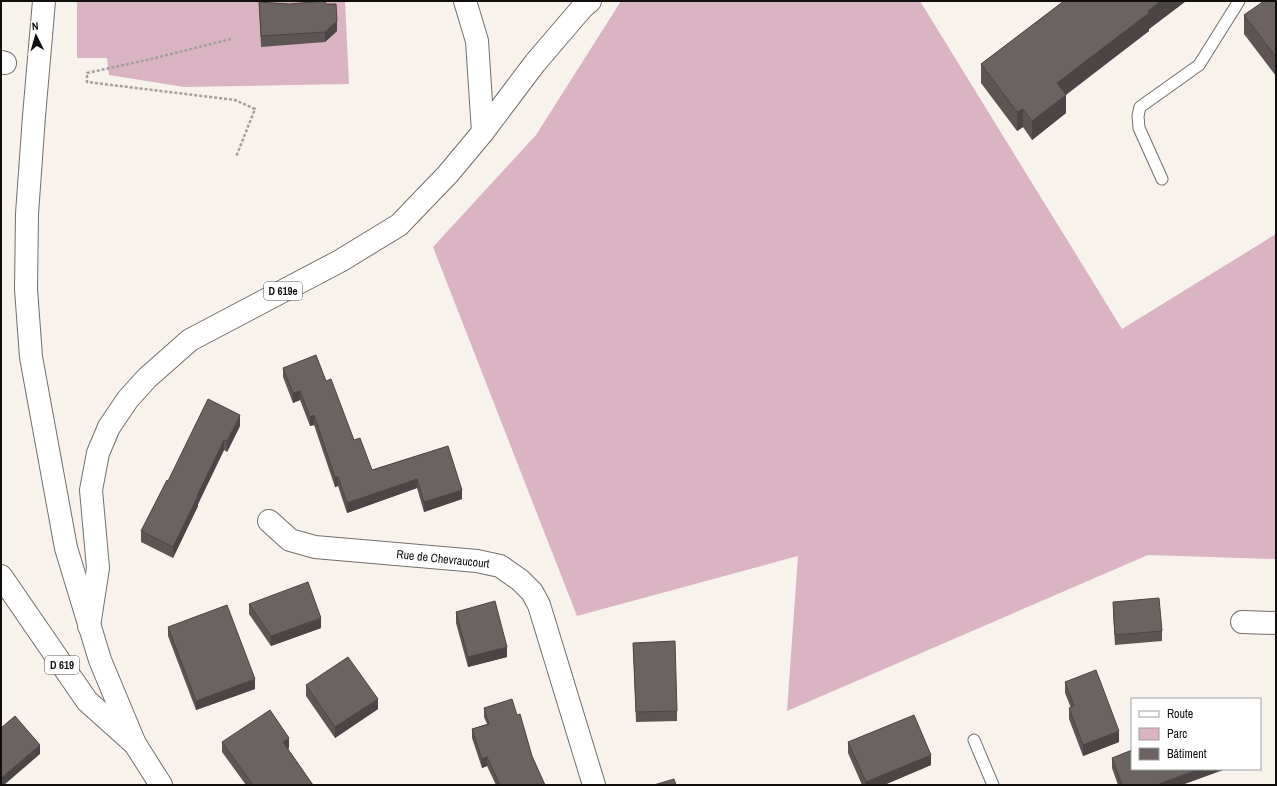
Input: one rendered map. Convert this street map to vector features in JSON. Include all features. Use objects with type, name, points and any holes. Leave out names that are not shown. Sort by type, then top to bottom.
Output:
[{"type":"main road","points":[[44,1],[27,214],[26,289],[31,357],[66,548],[100,660],[135,744]]},
{"type":"main road","points":[[465,1],[477,41],[483,132]]},
{"type":"main road","name":"D 619e","points":[[89,626],[98,568],[91,490],[98,453],[109,427],[128,398],[147,378],[190,340],[340,261],[399,225],[448,174],[536,64],[582,8],[590,1]]},
{"type":"main road","name":"Rue de Chevraucourt","points":[[269,521],[290,540],[315,547],[477,561],[500,566],[520,580],[532,592],[539,605],[594,785]]},
{"type":"main road","name":"D 619","points":[[1,576],[87,701],[135,744],[162,785]]},
{"type":"main road","points":[[1242,622],[1276,623]]},
{"type":"lane","points":[[1162,179],[1139,128],[1138,116],[1140,108],[1199,65],[1240,1]]},
{"type":"lane","points":[[974,740],[993,785]]},
{"type":"path","points":[[231,39],[87,73],[87,82],[235,100],[255,109],[236,157]]},
{"type":"green space","points":[[77,1],[345,1],[349,84],[184,87],[109,75],[107,58],[77,58]]},
{"type":"green space","points":[[621,1],[920,1],[1122,329],[1276,234],[1276,559],[1148,555],[787,711],[798,556],[577,616],[433,247],[536,135]]},
{"type":"building","points":[[325,1],[326,4],[336,4],[337,21],[325,32],[261,36],[259,2],[289,4]]},
{"type":"building","points":[[1064,1],[1161,1],[1148,11],[1149,13],[1057,83],[1066,95],[1032,121],[1023,109],[1017,112],[981,64]]},
{"type":"building","points":[[1264,1],[1276,1],[1276,57],[1244,15]]},
{"type":"building","points":[[316,355],[326,381],[331,379],[354,440],[360,438],[372,470],[448,446],[462,490],[424,502],[417,479],[347,503],[338,477],[335,477],[314,415],[310,417],[300,391],[293,393],[283,368]]},
{"type":"building","points":[[208,399],[240,415],[227,441],[224,440],[173,547],[141,531],[167,480],[168,481]]},
{"type":"building","points":[[308,582],[321,618],[271,636],[249,604]]},
{"type":"building","points":[[1159,598],[1162,631],[1115,635],[1113,602]]},
{"type":"building","points":[[495,601],[507,647],[468,657],[456,612]]},
{"type":"building","points":[[227,605],[255,679],[196,701],[168,627]]},
{"type":"building","points":[[675,641],[677,711],[636,712],[633,643]]},
{"type":"building","points":[[348,657],[378,699],[335,727],[306,685]]},
{"type":"building","points":[[1096,670],[1119,731],[1083,745],[1069,708],[1074,706],[1065,682]]},
{"type":"building","points":[[512,699],[517,715],[520,714],[532,756],[545,785],[500,785],[487,757],[482,759],[472,729],[489,724],[484,708]]},
{"type":"building","points":[[270,710],[289,738],[283,742],[313,785],[253,785],[222,742]]},
{"type":"building","points":[[914,715],[931,755],[866,782],[848,742]]},
{"type":"building","points":[[15,716],[40,745],[1,778],[1,728]]},
{"type":"building","points":[[1131,750],[1131,770],[1196,770],[1159,785],[1122,785],[1112,758]]},
{"type":"building","points":[[674,779],[676,785],[654,785]]}]
